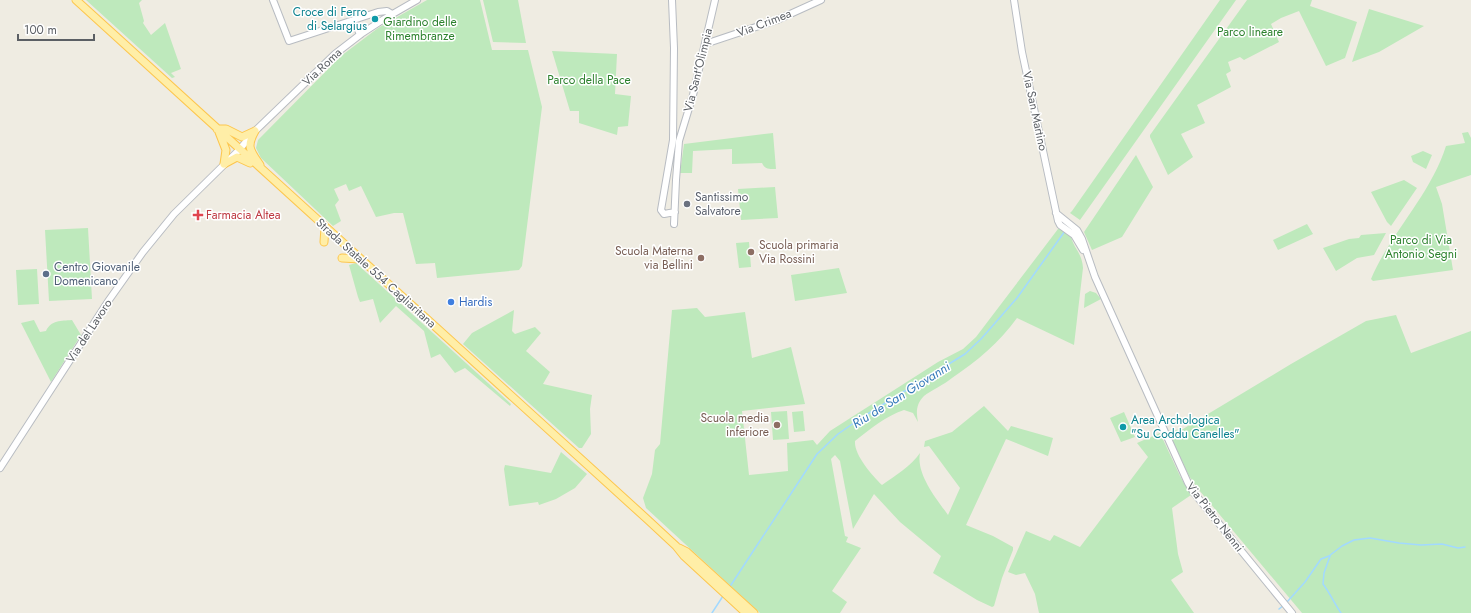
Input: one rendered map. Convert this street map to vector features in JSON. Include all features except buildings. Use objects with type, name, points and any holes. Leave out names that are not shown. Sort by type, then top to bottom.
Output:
[{"type":"main road","name":"Strada Statale 554 Cagliaritana","points":[[76,0],[239,150],[676,546],[684,556],[719,588],[754,613]]},
{"type":"main road","points":[[224,164],[226,150],[217,129],[226,130],[242,137],[255,131]]},
{"type":"main road","points":[[255,131],[250,140],[250,147],[264,172]]},
{"type":"main road","points":[[224,164],[237,158],[247,160],[264,172]]},
{"type":"main road","points":[[324,242],[325,227]]},
{"type":"main road","points":[[342,258],[360,259]]},
{"type":"main road","name":"Strada Statale 554 Cagliaritana","points":[[676,546],[687,552],[718,580],[746,613]]},
{"type":"street","points":[[273,0],[288,41],[378,12],[389,12]]},
{"type":"street","name":"Via Roma","points":[[239,150],[255,131],[335,54],[389,12],[417,0]]},
{"type":"street","points":[[672,0],[676,140],[674,224],[661,210],[676,140]]},
{"type":"street","name":"Via Sant'Olimpia","points":[[676,140],[693,95],[715,0]]},
{"type":"street","name":"Via Crimea","points":[[705,44],[777,20],[822,0]]},
{"type":"street","name":"Via San Martino","points":[[1014,0],[1022,52],[1056,213]]},
{"type":"street","points":[[348,22],[356,27],[360,35]]},
{"type":"street","name":"Via del Lavoro","points":[[0,468],[88,331],[143,252],[174,214],[239,150]]},
{"type":"street","points":[[664,214],[675,212]]},
{"type":"street","name":"Via Pietro Nenni","points":[[1056,213],[1061,221],[1082,238],[1087,256],[1188,483],[1194,493],[1291,611]]},
{"type":"green space","points":[[86,0],[142,0],[139,3],[144,21],[143,23],[151,35],[165,23],[181,69],[171,73],[175,77],[172,78]]},
{"type":"green space","name":"Giardino delle Rimembranze","points":[[427,0],[480,0],[492,50],[528,50],[542,107],[522,266],[519,270],[437,278],[435,263],[416,264],[403,213],[394,213],[376,217],[361,186],[349,191],[346,184],[334,189],[339,200],[335,205],[341,221],[333,226],[261,158],[256,148],[258,140],[341,56],[378,28]]},
{"type":"green space","points":[[483,0],[518,0],[526,43],[493,42]]},
{"type":"green space","points":[[1220,0],[1236,0],[1080,220],[1070,213]]},
{"type":"green space","name":"Parco lineare","points":[[1247,0],[1312,0],[1310,6],[1357,22],[1345,58],[1326,66],[1299,11],[1281,18],[1271,24],[1279,42],[1244,60],[1240,57],[1228,62],[1231,71],[1226,74],[1231,87],[1197,105],[1205,123],[1181,134],[1193,157],[1168,175],[1150,135]]},
{"type":"green space","points":[[1369,9],[1424,26],[1379,52],[1352,62]]},
{"type":"green space","name":"Parco della Pace","points":[[552,51],[617,54],[615,94],[631,96],[628,126],[618,127],[617,135],[579,123],[579,111],[570,111]]},
{"type":"green space","name":"Parco di Via Antonio Segni","points":[[1468,132],[1471,138],[1471,175],[1436,187],[1442,204],[1453,270],[1373,281],[1371,279],[1379,262],[1421,198],[1439,164],[1446,146],[1465,143],[1462,133]]},
{"type":"green space","points":[[773,133],[776,169],[766,168],[762,163],[732,164],[732,149],[693,151],[692,173],[680,173],[684,144]]},
{"type":"green space","points":[[1423,151],[1432,155],[1426,169],[1413,162],[1411,156]]},
{"type":"green space","points":[[1136,155],[1153,187],[1122,237],[1092,250],[1084,232]]},
{"type":"green space","points":[[1404,180],[1417,188],[1391,226],[1387,222],[1371,192]]},
{"type":"green space","points":[[775,187],[778,218],[741,220],[738,189]]},
{"type":"green space","points":[[1307,224],[1313,234],[1278,250],[1273,240]]},
{"type":"green space","points":[[88,228],[92,299],[49,301],[45,230]]},
{"type":"green space","points":[[1060,228],[1071,236],[1081,258],[1083,268],[1074,345],[1017,318],[1003,336],[979,358],[924,396],[919,402],[917,408],[918,422],[913,413],[904,410],[885,419],[855,441],[855,446],[860,458],[882,485],[907,466],[920,453],[921,469],[928,486],[948,515],[960,488],[929,446],[924,447],[925,441],[952,432],[984,406],[1008,431],[1011,426],[1053,438],[1048,456],[1006,439],[966,525],[993,536],[1013,547],[994,606],[992,607],[977,600],[933,573],[941,556],[900,522],[874,494],[853,529],[840,461],[835,455],[831,459],[845,536],[848,537],[846,542],[861,548],[832,591],[847,602],[840,613],[760,613],[646,508],[643,498],[652,474],[655,450],[660,444],[672,310],[697,308],[705,317],[745,312],[752,358],[791,347],[805,404],[742,411],[749,475],[788,471],[787,443],[813,440],[817,445],[830,431],[938,362],[963,349],[976,337]]},
{"type":"green space","points":[[1386,233],[1374,255],[1357,258],[1336,271],[1323,248],[1349,239],[1359,238],[1361,235]]},
{"type":"green space","points":[[749,242],[751,267],[739,268],[736,243]]},
{"type":"green space","points":[[356,263],[511,404],[510,406],[465,368],[455,373],[440,354],[431,358],[424,331],[396,306],[380,323],[373,299],[360,302],[358,297],[349,265]]},
{"type":"green space","points":[[839,268],[847,293],[795,301],[791,275]]},
{"type":"green space","points":[[37,269],[39,304],[18,305],[16,270]]},
{"type":"green space","points":[[1090,291],[1096,293],[1101,299],[1084,308],[1085,294]]},
{"type":"green space","points":[[514,310],[512,331],[515,334],[535,327],[541,333],[526,351],[550,372],[543,384],[592,395],[590,409],[591,434],[582,448],[579,448],[463,344],[472,333]]},
{"type":"green space","points":[[1396,315],[1411,353],[1471,331],[1471,613],[1302,613],[1199,490],[1189,476],[1168,431],[1183,429],[1366,321]]},
{"type":"green space","points":[[34,320],[40,332],[46,331],[48,327],[54,323],[72,320],[81,335],[51,382],[21,323]]},
{"type":"green space","points":[[787,411],[789,439],[773,440],[771,412]]},
{"type":"green space","points":[[803,411],[805,431],[794,432],[792,412]]},
{"type":"green space","name":"Area Archologica \"Su Coddu Canelles\"","points":[[1124,412],[1135,437],[1121,442],[1110,418]]},
{"type":"green space","points":[[1160,433],[1180,476],[1191,495],[1172,508],[1178,554],[1183,572],[1171,580],[1194,613],[1039,613],[1035,594],[1025,573],[1016,575],[1008,572],[1026,531],[1050,541],[1054,535],[1080,547],[1148,457],[1137,443]]},
{"type":"green space","points":[[561,452],[587,474],[575,488],[556,499],[539,505],[538,502],[509,506],[504,469],[505,465],[551,473]]},
{"type":"waterway","name":"Riu de San Giovanni","points":[[729,588],[817,454],[838,434],[861,418],[965,354],[981,339],[1017,298],[1065,231]]},
{"type":"waterway","points":[[1287,602],[1305,582],[1321,559],[1329,556],[1342,546],[1354,540],[1370,538],[1399,543],[1421,545],[1442,544],[1458,548],[1465,547]]},
{"type":"waterway","points":[[1330,556],[1324,573],[1323,584],[1341,613]]},
{"type":"waterway","name":"Riu de San Giovanni","points":[[712,613],[723,596]]},
{"type":"waterway","points":[[1279,609],[1284,605]]},
{"type":"place","name":"Croce di Ferro di Selargius","points":[[375,19]]},
{"type":"place","name":"Santissimo Salvatore","points":[[687,204]]},
{"type":"place","name":"Farmacia Altea","points":[[198,215]]},
{"type":"place","name":"Scuola primaria Via Rossini","points":[[751,252]]},
{"type":"place","name":"Scuola Materna via Bellini","points":[[701,258]]},
{"type":"place","name":"Centro Giovanile Domenicano","points":[[46,274]]},
{"type":"place","name":"Hardis","points":[[451,302]]},
{"type":"place","name":"Scuola media inferiore","points":[[777,425]]},
{"type":"place","name":"Area Archologica \"Su Coddu Canelles\"","points":[[1123,427]]}]
